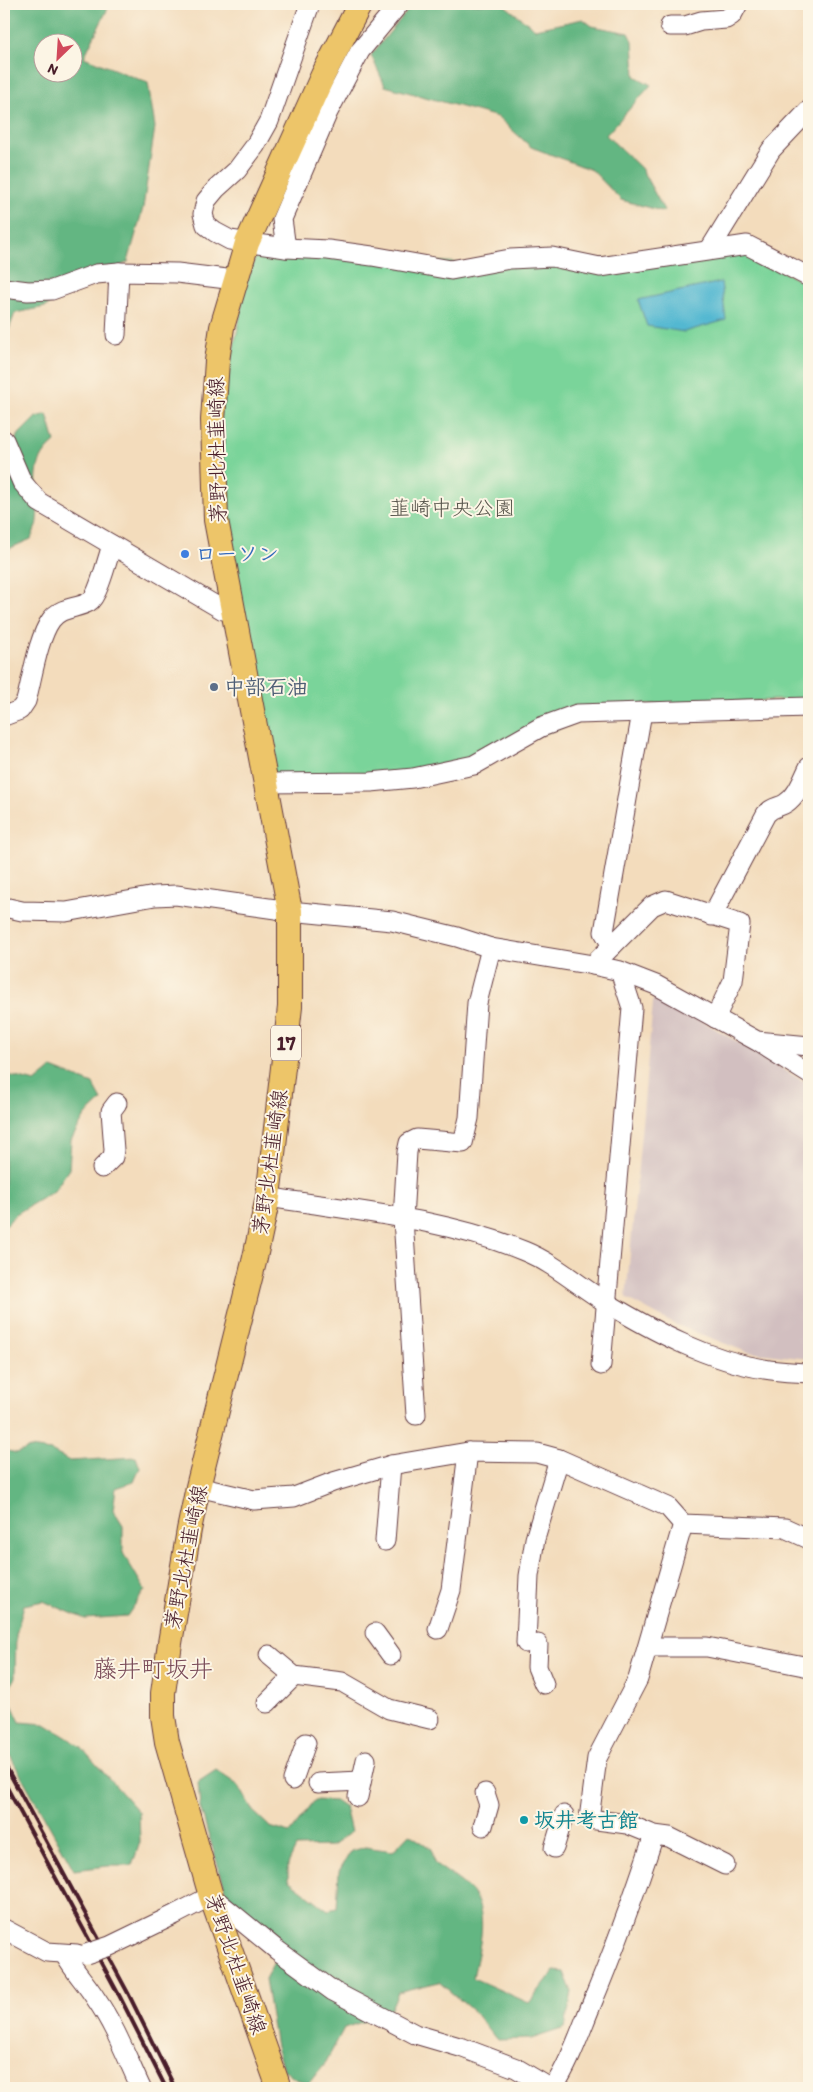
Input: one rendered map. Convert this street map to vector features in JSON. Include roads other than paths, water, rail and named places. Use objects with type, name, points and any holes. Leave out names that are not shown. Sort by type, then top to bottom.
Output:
[{"type":"main road","name":"茅野北杜韮崎線","points":[[279,2088],[212,1896],[167,1742],[163,1716],[163,1693],[188,1530],[254,1262],[268,1197],[290,1007],[290,911],[216,520],[212,420],[222,327],[247,243],[323,75],[360,4]]},
{"type":"street","points":[[310,4],[269,121],[255,146],[237,170],[206,201],[203,214],[206,225],[215,232],[230,240],[247,243],[286,248],[328,250],[451,270],[510,259],[552,257],[600,267],[710,249],[747,245],[809,277]]},
{"type":"street","points":[[286,248],[282,220],[328,112],[360,51],[399,4]]},
{"type":"street","points":[[670,26],[685,26],[701,21],[726,19],[732,14],[738,4]]},
{"type":"street","points":[[710,249],[771,150],[809,110]]},
{"type":"street","points":[[4,288],[28,291],[52,290],[96,274],[119,272],[176,273],[235,280]]},
{"type":"street","points":[[116,335],[119,272]]},
{"type":"street","points":[[4,440],[22,482],[39,502],[223,610],[232,609]]},
{"type":"street","points":[[4,716],[20,710],[26,701],[45,630],[52,618],[62,610],[90,602],[95,594],[112,546]]},
{"type":"street","points":[[266,782],[371,782],[413,778],[474,765],[541,727],[577,714],[809,706]]},
{"type":"street","points":[[612,946],[604,932],[642,712]]},
{"type":"street","points":[[712,916],[766,814],[771,808],[785,805],[794,796],[809,767]]},
{"type":"street","points":[[4,907],[22,910],[66,912],[156,896],[176,895],[290,911],[392,921],[457,937],[491,948],[593,965],[656,985],[757,1041],[809,1074]]},
{"type":"street","points":[[593,965],[652,906],[666,900],[740,924],[733,981],[715,1018]]},
{"type":"street","points":[[416,1415],[403,1219],[407,1152],[409,1143],[418,1139],[462,1143],[469,1118],[477,1003],[491,948]]},
{"type":"street","points":[[601,1365],[632,1008],[620,972]]},
{"type":"street","points":[[757,1041],[809,1046]]},
{"type":"street","points":[[102,1168],[113,1156],[111,1111],[117,1103]]},
{"type":"street","points":[[268,1197],[477,1233],[526,1251],[559,1270],[606,1302],[664,1335],[713,1355],[763,1369],[809,1373]]},
{"type":"street","points":[[198,1487],[254,1500],[294,1497],[333,1482],[391,1466],[468,1452],[536,1453],[559,1460],[668,1507],[683,1524],[785,1528],[809,1539]]},
{"type":"street","points":[[438,1629],[451,1590],[468,1452]]},
{"type":"street","points":[[544,1684],[537,1667],[532,1644],[529,1576],[535,1539],[559,1460]]},
{"type":"street","points":[[385,1541],[391,1466]]},
{"type":"street","points":[[683,1524],[638,1679],[597,1758],[589,1819],[627,1824],[654,1835],[669,1837],[725,1865]]},
{"type":"street","points":[[375,1633],[391,1655]]},
{"type":"street","points":[[648,1647],[707,1647],[809,1668]]},
{"type":"street","points":[[269,1655],[294,1676],[342,1682],[389,1709],[430,1719]]},
{"type":"street","points":[[267,1703],[294,1676]]},
{"type":"street","points":[[293,1780],[306,1743]]},
{"type":"street","points":[[318,1783],[360,1789],[366,1760]]},
{"type":"street","points":[[483,1826],[489,1805],[485,1793]]},
{"type":"street","points":[[554,1848],[564,1815]]},
{"type":"street","points":[[4,1929],[47,1952],[86,1954],[110,1946],[212,1896],[276,1950],[333,1991],[415,2034],[463,2048],[516,2068],[551,2088],[563,2072],[596,1993],[632,1902],[654,1835]]},
{"type":"street","points":[[65,1954],[76,1974],[96,1998],[112,2026],[141,2088]]},
{"type":"water","points":[[721,282],[726,320],[684,332],[647,326],[638,300]]},
{"type":"railway","points":[[4,1763],[128,1993],[175,2088]]},
{"type":"railway","points":[[4,1782],[120,1997],[166,2088]]},
{"type":"place","name":"ローソン","points":[[185,554]]},
{"type":"place","name":"中部石油","points":[[214,687]]},
{"type":"place","name":"坂井考古館","points":[[524,1820]]},
{"type":"district","name":"藤井町坂井","points":[[153,1669]]},
{"type":"park label","name":"韮崎中央公園","points":[[452,508]]}]
